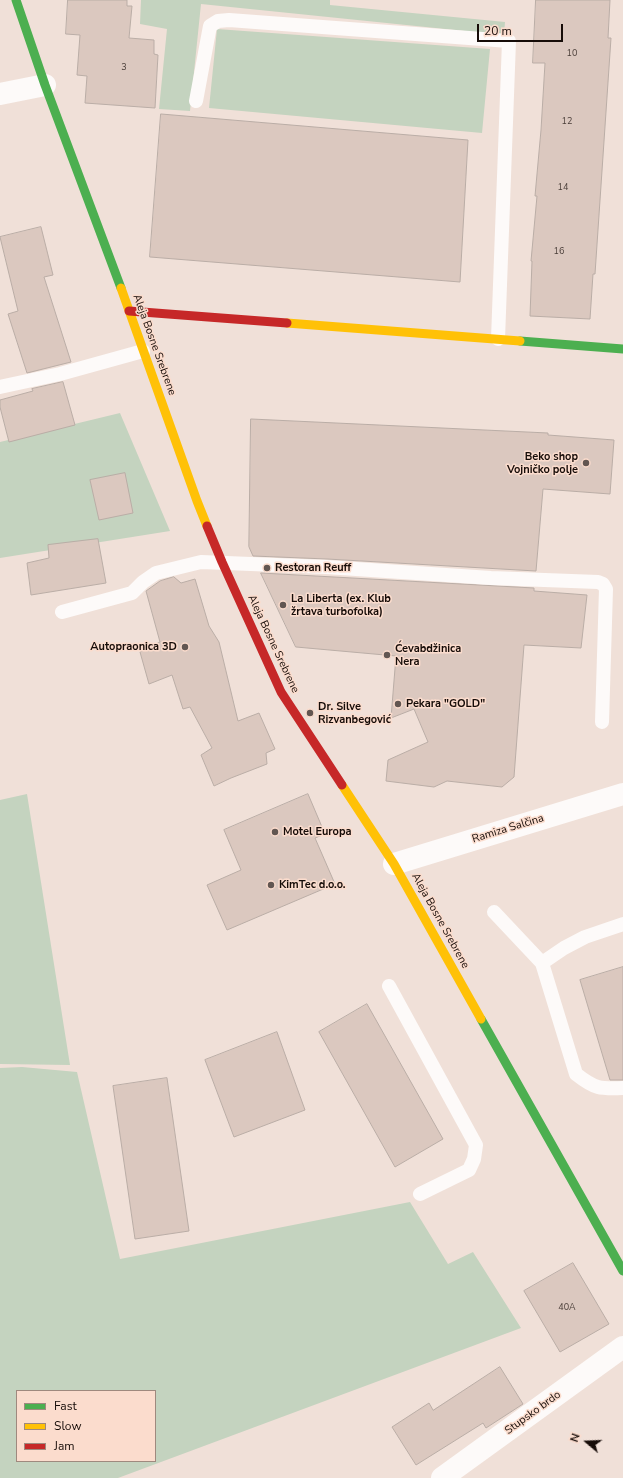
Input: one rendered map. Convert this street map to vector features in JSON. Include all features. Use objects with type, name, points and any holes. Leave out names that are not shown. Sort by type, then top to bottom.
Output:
[{"type":"street","name":"Aleja Bosne Srebrene","points":[[16,0],[45,85],[129,311],[197,501],[222,562],[281,692],[394,864],[623,1271]]},
{"type":"street","points":[[0,94],[45,85]]},
{"type":"street","points":[[129,311],[623,349]]},
{"type":"street","name":"Ramiza Salčina","points":[[394,864],[623,794]]},
{"type":"street","name":"Stupsko brdo","points":[[442,1478],[623,1347]]},
{"type":"lane","points":[[196,101],[210,26],[218,20],[509,41],[498,340]]},
{"type":"lane","points":[[0,387],[60,374],[143,351]]},
{"type":"lane","points":[[62,612],[132,593],[156,573],[201,562],[491,578],[598,582],[603,584],[606,589],[602,722]]},
{"type":"lane","points":[[494,912],[542,963],[576,1074],[587,1083],[601,1089],[623,1088]]},
{"type":"lane","points":[[542,963],[564,948],[578,941],[623,924]]},
{"type":"lane","points":[[388,986],[476,1145],[474,1159],[469,1170],[420,1194]]},
{"type":"green space","points":[[141,0],[330,0],[330,5],[505,22],[504,35],[201,4],[190,111],[159,109],[167,29],[140,24]]},
{"type":"green space","points":[[217,29],[490,49],[482,133],[209,108]]},
{"type":"green space","points":[[120,413],[170,531],[0,558],[0,442]]},
{"type":"green space","points":[[27,794],[70,1065],[0,1064],[0,800]]},
{"type":"green space","points":[[22,1067],[77,1072],[120,1259],[410,1202],[448,1264],[473,1252],[521,1328],[118,1478],[0,1478],[0,1068]]},
{"type":"building","points":[[68,0],[127,0],[127,6],[132,6],[129,38],[154,40],[154,54],[158,55],[155,108],[85,103],[87,76],[77,75],[80,35],[66,34]]},
{"type":"building","points":[[536,0],[610,0],[608,38],[611,38],[595,274],[593,274],[590,319],[530,316],[531,261],[537,196],[535,196],[545,63],[533,63]]},
{"type":"building","points":[[161,114],[468,140],[460,282],[150,257]]},
{"type":"building","points":[[41,227],[53,275],[44,277],[71,362],[27,373],[8,314],[18,311],[0,237]]},
{"type":"building","points":[[63,382],[75,425],[9,442],[0,407],[0,400],[33,391],[32,389]]},
{"type":"building","points":[[251,419],[548,433],[548,435],[614,440],[610,494],[543,489],[536,571],[253,556],[249,547]]},
{"type":"building","points":[[125,473],[133,513],[99,520],[90,480]]},
{"type":"building","points":[[98,539],[106,583],[31,595],[27,563],[49,558],[48,545]]},
{"type":"building","points":[[261,573],[534,588],[534,591],[587,595],[581,648],[524,645],[514,777],[502,787],[447,781],[434,787],[386,781],[388,760],[428,742],[414,709],[391,718],[396,656],[296,647]]},
{"type":"building","name":"Autopraonica 3D","points":[[174,577],[181,583],[195,579],[209,626],[219,642],[238,721],[259,713],[275,749],[266,753],[267,764],[214,786],[201,755],[212,748],[190,707],[183,709],[172,675],[149,684],[140,652],[160,642],[146,591],[160,581]]},
{"type":"building","points":[[308,794],[325,834],[315,838],[335,884],[227,930],[207,885],[241,870],[224,830]]},
{"type":"building","points":[[623,967],[623,1080],[610,1080],[580,980]]},
{"type":"building","points":[[367,1004],[443,1139],[395,1167],[319,1032]]},
{"type":"building","points":[[277,1032],[305,1110],[234,1137],[205,1060]]},
{"type":"building","points":[[167,1078],[189,1231],[135,1239],[113,1086]]},
{"type":"building","points":[[573,1263],[609,1324],[560,1352],[524,1291]]},
{"type":"building","points":[[500,1367],[523,1404],[486,1428],[483,1423],[416,1465],[392,1427],[429,1403],[433,1410]]},
{"type":"traffic: fast","points":[[16,0],[45,85],[121,288]]},
{"type":"traffic: fast","points":[[520,341],[623,349]]},
{"type":"traffic: fast","points":[[481,1019],[623,1271]]},
{"type":"traffic: slow","points":[[121,288],[207,526]]},
{"type":"traffic: slow","points":[[287,323],[520,341]]},
{"type":"traffic: slow","points":[[342,785],[394,864],[481,1019]]},
{"type":"traffic: jam","points":[[129,311],[287,323]]},
{"type":"traffic: jam","points":[[207,526],[281,692],[342,785]]},
{"type":"place","name":"Beko shop Vojničko polje","points":[[586,463]]},
{"type":"place","name":"Restoran Reuff","points":[[267,568]]},
{"type":"place","name":"La Liberta (ex. Klub žrtava turbofolka)","points":[[283,605]]},
{"type":"place","name":"Autopraonica 3D","points":[[185,647]]},
{"type":"place","name":"Ćevabdžinica Nera","points":[[387,655]]},
{"type":"place","name":"Pekara \"GOLD\"","points":[[398,704]]},
{"type":"place","name":"Dr. Silve Rizvanbegović","points":[[310,713]]},
{"type":"place","name":"Motel Europa","points":[[275,832]]},
{"type":"place","name":"KimTec d.o.o.","points":[[271,885]]}]
